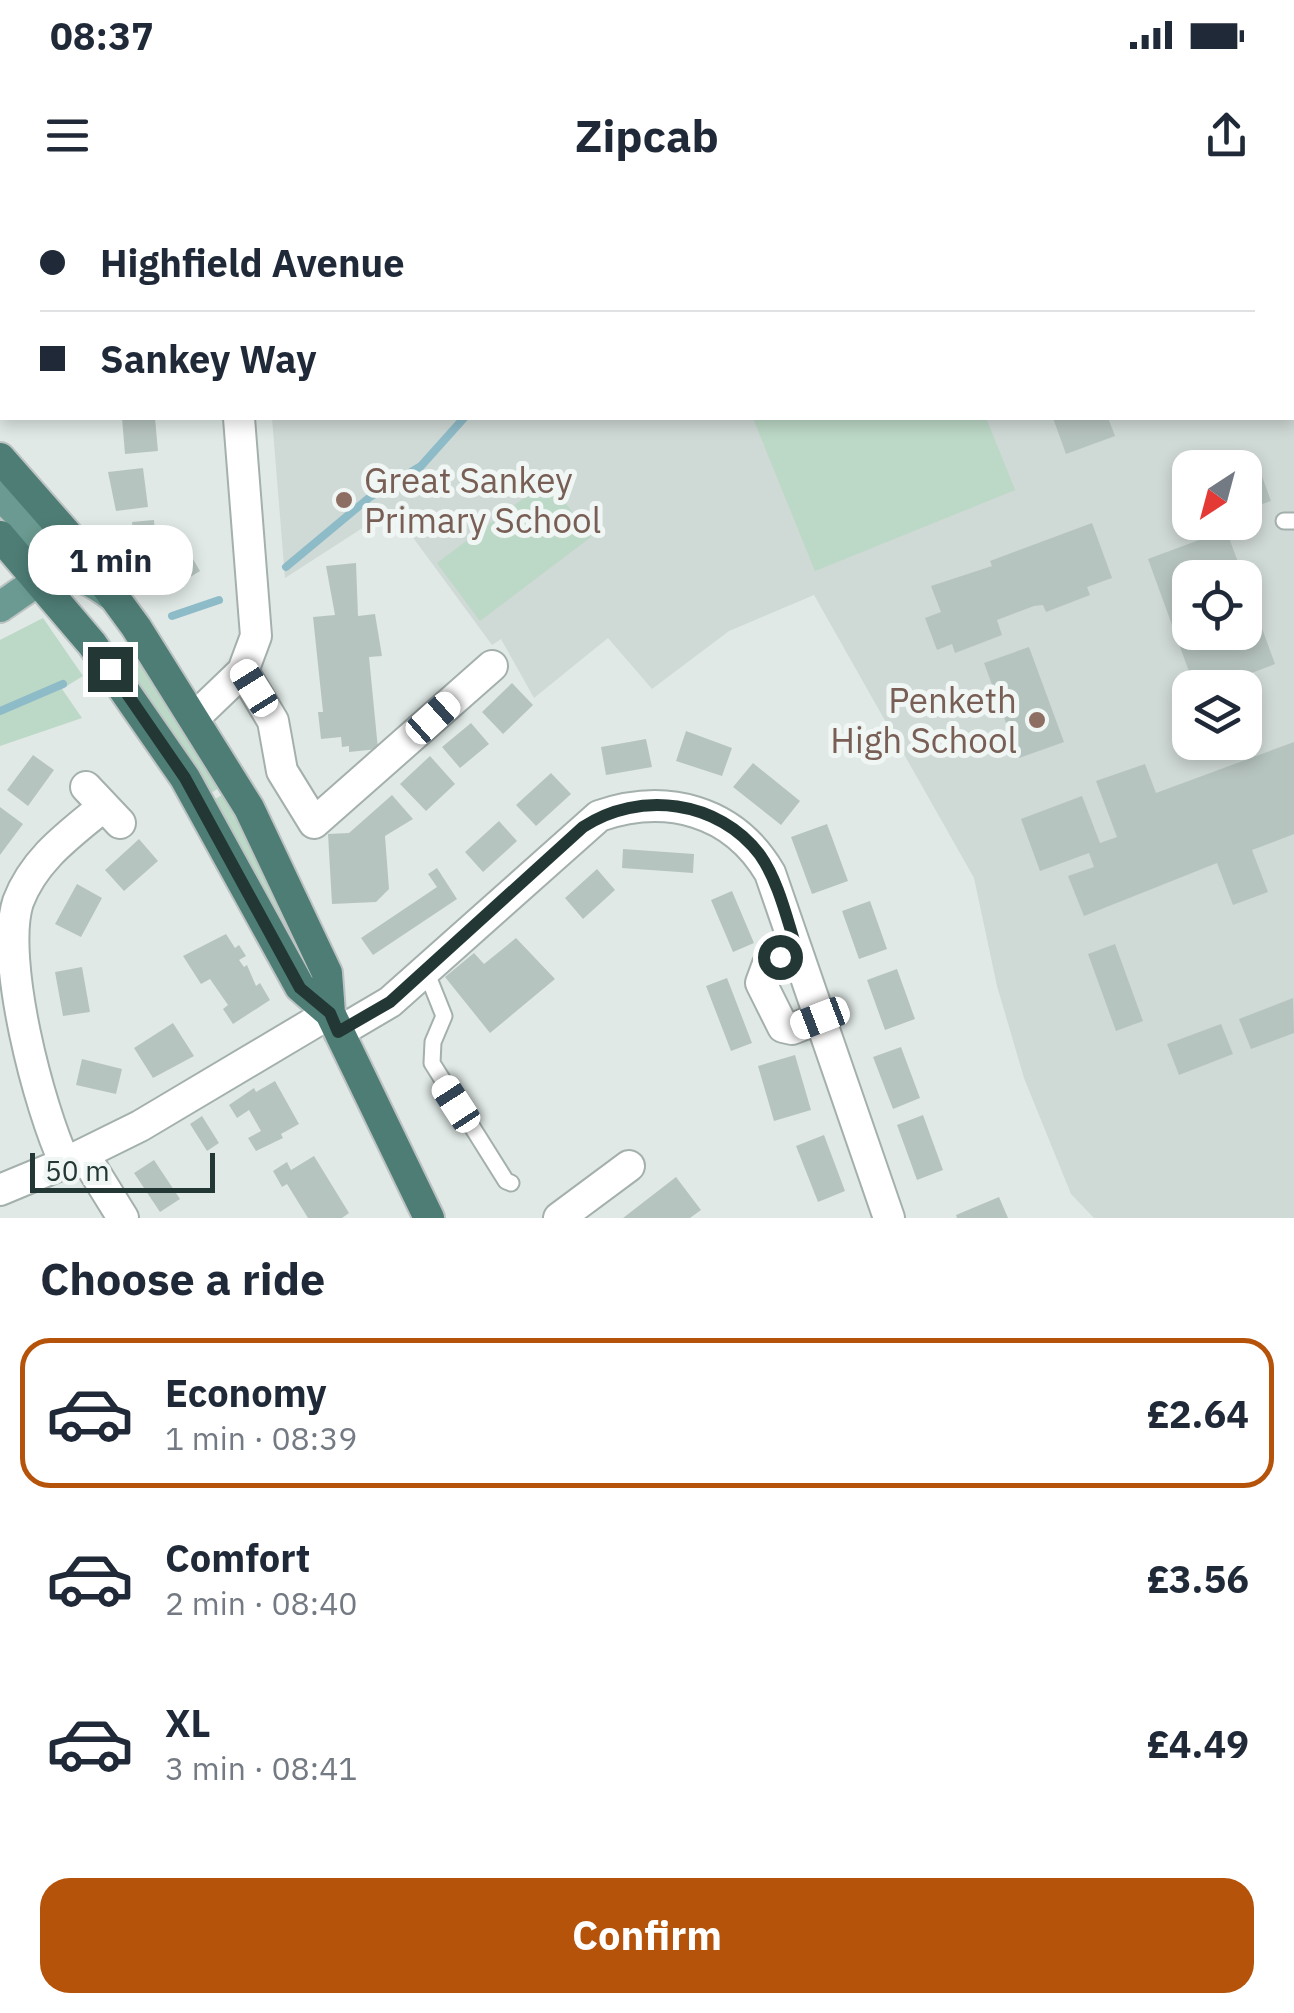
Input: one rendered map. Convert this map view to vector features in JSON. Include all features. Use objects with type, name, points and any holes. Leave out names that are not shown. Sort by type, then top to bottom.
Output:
[{"type":"highway","points":[[0,458],[73,540],[113,596],[249,808],[328,973],[334,1022],[429,1218]]},
{"type":"highway","points":[[0,536],[92,644],[185,778],[300,988],[334,1022]]},
{"type":"main road","points":[[0,494],[38,536],[45,564],[38,581]]},
{"type":"main road","points":[[0,607],[50,574],[78,574],[113,596]]},
{"type":"street","points":[[194,718],[243,670],[252,654],[257,618],[239,420]]},
{"type":"street","points":[[243,670],[273,721],[282,770],[314,823],[492,666]]},
{"type":"street","points":[[103,805],[44,856],[18,903],[10,953],[41,1098],[75,1159],[123,1218]]},
{"type":"street","points":[[0,1190],[75,1159],[334,1022],[376,1012],[583,827],[599,816],[640,805],[692,810],[721,822],[747,841],[770,873],[889,1218]]},
{"type":"street","points":[[797,950],[768,964],[761,983],[783,1027],[792,1029],[820,1018]]},
{"type":"street","points":[[559,1218],[629,1166]]},
{"type":"lane","points":[[426,970],[444,1016],[433,1042],[432,1063],[506,1181],[512,1183]]},
{"type":"shaded area","name":"Penketh High School","points":[[272,420],[1294,420],[1294,1218],[1094,1218],[1071,1194],[1024,1078],[997,986],[974,878],[814,595],[729,631],[652,689],[608,638],[534,698],[501,639],[492,645],[392,509],[285,578]]},
{"type":"green space","points":[[754,420],[987,420],[1015,490],[815,571]]},
{"type":"green space","points":[[548,480],[591,537],[480,621],[437,563]]},
{"type":"green space","points":[[43,618],[83,676],[62,689],[82,718],[0,746],[0,640]]},
{"type":"green space","points":[[136,656],[222,786],[211,793],[124,667]]},
{"type":"green space","points":[[225,793],[314,973],[309,976],[213,800]]},
{"type":"building","points":[[122,420],[155,420],[158,451],[125,454]]},
{"type":"building","points":[[1054,420],[1109,420],[1115,436],[1066,454]]},
{"type":"building","points":[[143,468],[148,507],[116,511],[108,472]]},
{"type":"building","points":[[1262,476],[1271,501],[1262,504]]},
{"type":"building","points":[[154,520],[156,544],[135,546],[132,522]]},
{"type":"building","points":[[1092,523],[1112,578],[1087,587],[1090,595],[1046,612],[1043,605],[1034,606],[997,620],[1002,635],[955,653],[952,644],[937,650],[925,618],[941,612],[931,586],[992,566],[990,561]]},
{"type":"building","points":[[1199,540],[1230,540],[1237,560],[1172,560],[1172,625],[1148,559]]},
{"type":"building","points":[[191,556],[200,571],[176,586],[167,571]]},
{"type":"building","points":[[356,563],[358,616],[375,614],[382,656],[369,657],[378,749],[349,752],[349,746],[342,747],[341,737],[321,739],[318,712],[323,712],[313,617],[335,615],[326,566]]},
{"type":"building","points":[[1262,628],[1275,664],[1259,670],[1188,670],[1181,650],[1262,650]]},
{"type":"building","points":[[1029,647],[1064,742],[1019,758],[984,663]]},
{"type":"building","points":[[512,683],[533,705],[503,734],[482,712]]},
{"type":"building","points":[[471,723],[489,744],[460,768],[442,747]]},
{"type":"building","points":[[686,731],[732,748],[722,776],[676,761]]},
{"type":"building","points":[[646,739],[652,767],[606,775],[601,747]]},
{"type":"building","points":[[1294,742],[1294,834],[1252,850],[1268,892],[1233,905],[1217,863],[1084,916],[1068,876],[1094,867],[1089,853],[1040,871],[1021,819],[1082,796],[1100,843],[1117,837],[1096,781],[1145,764],[1156,793],[1245,760],[1262,760],[1262,754]]},
{"type":"building","points":[[33,755],[54,770],[28,806],[7,790]]},
{"type":"building","points":[[430,756],[455,784],[426,811],[400,784]]},
{"type":"building","points":[[753,763],[800,801],[781,825],[733,787]]},
{"type":"building","points":[[551,773],[571,794],[536,826],[516,805]]},
{"type":"building","points":[[392,795],[413,819],[385,836],[389,889],[376,902],[332,904],[328,834],[349,833]]},
{"type":"building","points":[[0,807],[23,824],[0,855]]},
{"type":"building","points":[[499,821],[517,841],[483,872],[465,852]]},
{"type":"building","points":[[827,824],[848,881],[812,894],[791,837]]},
{"type":"building","points":[[139,839],[158,861],[124,891],[105,870]]},
{"type":"building","points":[[623,849],[694,854],[693,873],[622,868]]},
{"type":"building","points":[[437,868],[457,899],[373,955],[361,938],[437,887],[428,874]]},
{"type":"building","points":[[597,869],[615,890],[583,919],[565,898]]},
{"type":"building","points":[[77,884],[102,898],[81,937],[55,924]]},
{"type":"building","points":[[732,891],[754,943],[733,952],[711,900]]},
{"type":"building","points":[[870,901],[887,949],[859,959],[842,911]]},
{"type":"building","points":[[226,934],[235,948],[239,945],[246,956],[239,960],[244,967],[247,965],[256,986],[260,983],[270,1000],[233,1024],[223,1009],[228,1005],[210,979],[201,984],[183,956]]},
{"type":"building","points":[[516,938],[555,979],[490,1033],[445,977],[474,953],[484,964]]},
{"type":"building","points":[[1115,944],[1143,1021],[1116,1031],[1088,954]]},
{"type":"building","points":[[82,967],[90,1012],[63,1016],[55,972]]},
{"type":"building","points":[[897,969],[915,1019],[885,1030],[867,980]]},
{"type":"building","points":[[727,978],[752,1043],[731,1051],[706,986]]},
{"type":"building","points":[[1293,998],[1294,1033],[1251,1049],[1239,1019]]},
{"type":"building","points":[[173,1023],[194,1056],[153,1078],[134,1048]]},
{"type":"building","points":[[1221,1024],[1233,1054],[1179,1075],[1167,1044]]},
{"type":"building","points":[[901,1047],[920,1098],[893,1109],[873,1057]]},
{"type":"building","points":[[795,1055],[811,1110],[774,1121],[758,1066]]},
{"type":"building","points":[[82,1059],[122,1069],[116,1094],[76,1085]]},
{"type":"building","points":[[275,1081],[299,1124],[281,1134],[283,1138],[256,1151],[248,1138],[261,1131],[249,1110],[237,1118],[229,1105],[254,1088],[256,1092]]},
{"type":"building","points":[[923,1115],[943,1170],[917,1180],[897,1125]]},
{"type":"building","points":[[202,1116],[219,1143],[207,1151],[190,1124]]},
{"type":"building","points":[[824,1135],[845,1191],[818,1202],[796,1146]]},
{"type":"building","points":[[314,1156],[349,1213],[342,1218],[308,1218],[287,1184],[282,1187],[273,1171],[287,1162],[291,1170]]},
{"type":"building","points":[[154,1160],[180,1199],[160,1212],[134,1173]]},
{"type":"building","points":[[676,1177],[701,1210],[690,1218],[623,1218]]},
{"type":"building","points":[[999,1197],[1008,1218],[957,1218],[956,1215]]},
{"type":"waterway","points":[[286,567],[370,497],[421,466],[462,420]]},
{"type":"waterway","points":[[172,616],[219,600]]},
{"type":"waterway","points":[[0,711],[63,684]]},
{"type":"place","name":"Great Sankey Primary School","points":[[344,500]]},
{"type":"place","name":"Penketh High School","points":[[1037,720]]},
{"type":"route","points":[[110,669],[185,778],[300,988],[330,1013],[338,1032],[390,1002],[583,827],[599,816],[640,805],[692,810],[721,822],[747,841],[770,873],[797,950],[780,957]]}]
